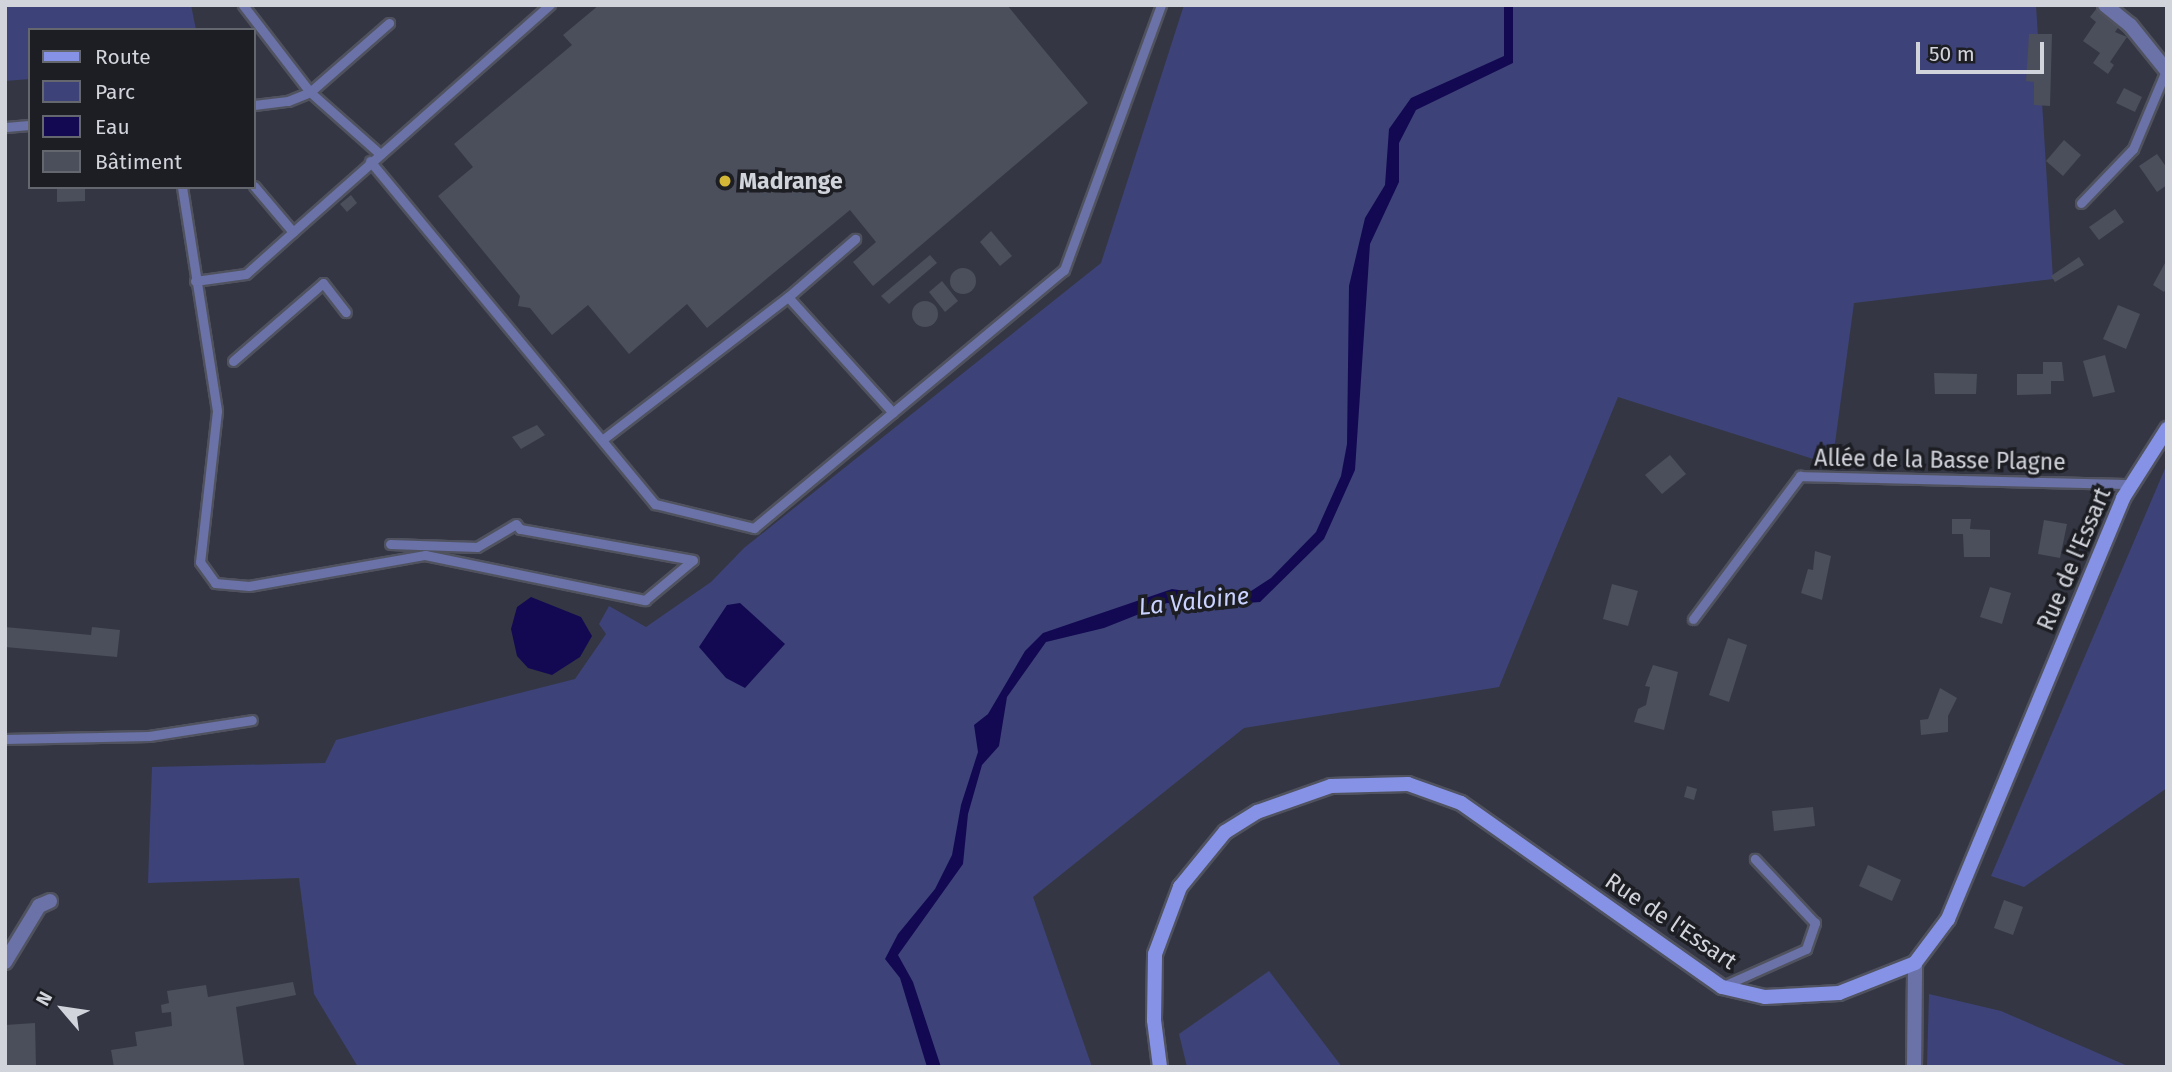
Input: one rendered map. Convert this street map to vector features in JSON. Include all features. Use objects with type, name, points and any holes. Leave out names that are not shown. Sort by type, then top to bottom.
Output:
[{"type":"street","points":[[2105,5],[2130,26],[2166,69]]},
{"type":"street","name":"Rue de l'Essart","points":[[1160,1067],[1154,1020],[1155,954],[1180,887],[1225,832],[1257,812],[1331,786],[1408,785],[1461,803],[1722,987],[1765,997],[1839,993],[1915,963],[1948,919],[2131,484],[2167,429]]},
{"type":"street","points":[[5,962],[39,906],[50,901]]},
{"type":"street","points":[[1914,1067],[1915,963]]},
{"type":"lane","points":[[243,5],[310,92],[380,154]]},
{"type":"lane","points":[[195,281],[246,274],[370,161],[550,5]]},
{"type":"lane","points":[[370,161],[655,504],[754,528],[1065,270],[1161,5]]},
{"type":"lane","points":[[256,105],[288,101],[310,92],[388,23]]},
{"type":"lane","points":[[2081,203],[2133,149],[2166,69]]},
{"type":"lane","points":[[5,127],[28,125]]},
{"type":"lane","points":[[256,188],[293,232]]},
{"type":"lane","points":[[182,189],[217,411],[200,562],[215,583],[249,586],[425,555],[645,600],[693,560],[520,529],[516,524],[477,547],[390,544]]},
{"type":"lane","points":[[602,440],[788,297],[855,239]]},
{"type":"lane","points":[[233,360],[323,283],[346,312]]},
{"type":"lane","points":[[788,297],[893,412]]},
{"type":"lane","name":"Allée de la Basse Plagne","points":[[1693,619],[1800,476],[2131,484]]},
{"type":"lane","points":[[5,739],[149,736],[251,720]]},
{"type":"lane","points":[[1722,987],[1806,948],[1815,923],[1755,859]]},
{"type":"green space","points":[[5,5],[191,5],[196,28],[28,28],[28,79],[5,81]]},
{"type":"green space","points":[[1184,5],[2036,5],[2053,279],[1854,303],[1832,465],[1618,397],[1499,687],[1244,728],[1033,897],[1092,1067],[358,1067],[314,994],[299,878],[148,883],[152,767],[325,763],[336,740],[575,679],[606,634],[599,624],[609,606],[646,627],[711,582],[744,548],[1101,263]]},
{"type":"green space","points":[[2167,464],[2167,788],[2024,887],[1991,876]]},
{"type":"green space","points":[[1269,971],[1342,1067],[1187,1067],[1179,1034]]},
{"type":"green space","points":[[1929,994],[2001,1011],[2130,1067],[1927,1067]]},
{"type":"water","name":"La Valoine","points":[[1504,5],[1513,5],[1513,63],[1416,110],[1399,143],[1399,182],[1370,244],[1355,470],[1324,539],[1260,602],[1206,606],[1167,603],[1104,628],[1046,642],[1007,697],[999,746],[982,765],[968,814],[963,864],[898,955],[913,982],[941,1067],[927,1067],[900,978],[885,959],[898,934],[935,889],[952,855],[961,805],[978,752],[974,725],[988,714],[1025,651],[1043,633],[1172,589],[1211,595],[1248,593],[1271,578],[1316,532],[1341,476],[1347,444],[1349,286],[1365,218],[1385,185],[1389,129],[1411,98],[1504,56]]},
{"type":"water","points":[[531,597],[581,617],[592,636],[580,657],[552,675],[528,668],[517,656],[511,629],[517,607]]},
{"type":"water","points":[[740,603],[785,644],[745,688],[726,678],[699,647],[727,605]]},
{"type":"building","name":"Madrange","points":[[599,5],[1007,5],[1088,103],[873,286],[853,262],[876,242],[850,210],[707,328],[687,304],[629,354],[588,305],[552,335],[530,308],[518,306],[520,296],[438,196],[473,167],[454,144],[572,45],[563,35]]},
{"type":"building","points":[[2097,8],[2120,25],[2115,32],[2127,37],[2110,62],[2114,65],[2108,74],[2093,63],[2100,53],[2083,41],[2096,22],[2090,17]]},
{"type":"building","points":[[2029,34],[2052,34],[2050,106],[2034,105],[2034,82],[2026,81]]},
{"type":"building","points":[[2124,88],[2142,97],[2135,112],[2116,103]]},
{"type":"building","points":[[2064,140],[2081,155],[2063,176],[2046,161]]},
{"type":"building","points":[[2157,154],[2167,168],[2167,185],[2157,192],[2139,166]]},
{"type":"building","points":[[57,189],[85,189],[85,201],[57,202]]},
{"type":"building","points":[[351,195],[357,203],[347,212],[340,204]]},
{"type":"building","points":[[2115,209],[2124,222],[2099,240],[2089,227]]},
{"type":"building","points":[[991,231],[1012,256],[1000,266],[980,242]]},
{"type":"building","points":[[930,255],[937,263],[889,304],[881,296]]},
{"type":"building","points":[[2079,257],[2084,265],[2055,282],[2051,276]]},
{"type":"building","points":[[2165,263],[2167,287],[2164,292],[2153,285]]},
{"type":"building","points":[[963,268],[972,272],[976,281],[972,290],[963,294],[954,290],[950,281],[954,272]]},
{"type":"building","points":[[942,281],[958,301],[945,312],[929,292]]},
{"type":"building","points":[[925,301],[934,305],[938,314],[934,323],[925,327],[916,323],[912,314],[916,305]]},
{"type":"building","points":[[2118,305],[2140,314],[2126,349],[2103,339]]},
{"type":"building","points":[[2105,355],[2115,392],[2093,397],[2083,361]]},
{"type":"building","points":[[2043,362],[2062,362],[2064,381],[2051,381],[2051,394],[2017,395],[2017,374],[2043,374]]},
{"type":"building","points":[[1934,373],[1977,374],[1976,394],[1935,394]]},
{"type":"building","points":[[537,425],[545,435],[521,449],[512,437]]},
{"type":"building","points":[[1670,455],[1686,474],[1662,494],[1645,475]]},
{"type":"building","points":[[1952,519],[1971,519],[1970,529],[1990,530],[1990,557],[1964,557],[1963,534],[1952,534]]},
{"type":"building","points":[[2044,520],[2067,524],[2060,558],[2038,554]]},
{"type":"building","points":[[1815,551],[1831,556],[1822,600],[1801,593],[1808,569],[1813,570]]},
{"type":"building","points":[[1612,584],[1638,591],[1628,626],[1603,619]]},
{"type":"building","points":[[1990,587],[2011,593],[2002,624],[1980,617]]},
{"type":"building","points":[[5,627],[91,635],[92,627],[120,630],[117,657],[5,647]]},
{"type":"building","points":[[1728,638],[1747,645],[1729,702],[1709,695]]},
{"type":"building","points":[[1653,665],[1678,672],[1664,730],[1634,722],[1638,709],[1646,705],[1650,687],[1645,686]]},
{"type":"building","points":[[1940,688],[1957,698],[1948,716],[1948,732],[1921,735],[1920,720],[1928,719]]},
{"type":"building","points":[[1687,786],[1697,789],[1694,800],[1684,797]]},
{"type":"building","points":[[1813,807],[1815,826],[1774,831],[1772,811]]},
{"type":"building","points":[[1868,865],[1901,880],[1892,901],[1859,886]]},
{"type":"building","points":[[2004,900],[2023,907],[2013,935],[1994,928]]},
{"type":"building","points":[[293,982],[296,995],[236,1007],[244,1065],[114,1067],[111,1050],[137,1046],[135,1032],[172,1026],[171,1012],[162,1013],[161,1005],[169,1003],[167,991],[206,985],[208,997]]},
{"type":"building","points":[[35,1023],[36,1067],[7,1067],[5,1025]]},
{"type":"place","name":"Madrange","points":[[725,181]]}]
